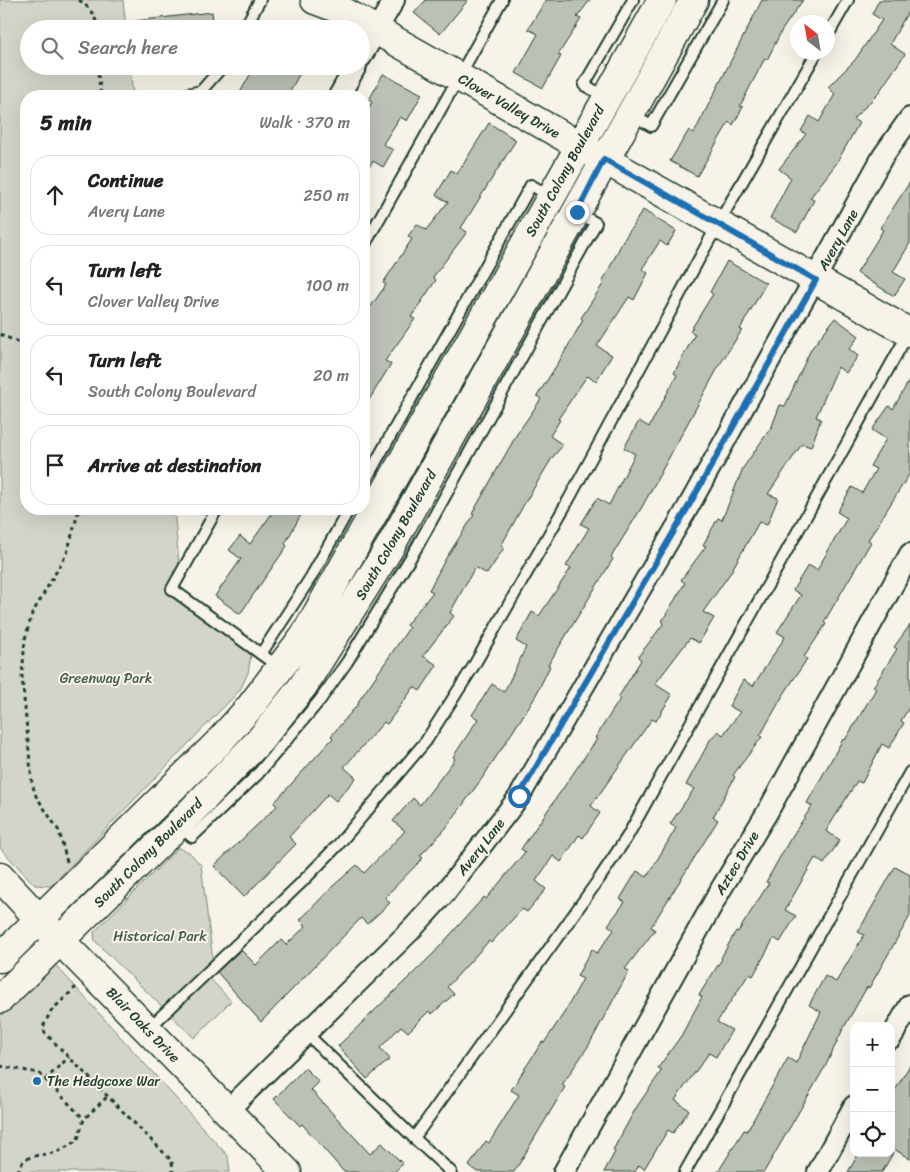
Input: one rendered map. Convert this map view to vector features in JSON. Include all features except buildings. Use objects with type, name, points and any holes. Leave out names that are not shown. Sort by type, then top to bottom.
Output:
[{"type":"main road","name":"Clover Valley Drive","points":[[315,0],[340,9],[359,20]]},
{"type":"main road","name":"South Colony Boulevard","points":[[0,958],[217,744],[270,661],[305,634],[662,0]]},
{"type":"main road","name":"South Colony Boulevard","points":[[0,999],[178,825],[260,740],[312,693],[390,547],[694,0]]},
{"type":"main road","name":"Clover Valley Drive","points":[[370,26],[816,280],[910,331]]},
{"type":"main road","name":"Blair Oaks Drive","points":[[0,877],[287,1172]]},
{"type":"street","points":[[370,42],[394,0]]},
{"type":"street","points":[[342,90],[351,75]]},
{"type":"street","name":"Avery Lane","points":[[227,1111],[411,930],[444,894],[519,796],[682,518],[816,280],[883,156],[910,118]]},
{"type":"street","name":"Aztec Drive","points":[[564,1172],[910,554]]},
{"type":"street","points":[[895,1031],[910,1005]]},
{"type":"street","points":[[818,1172],[851,1112]]},
{"type":"lane","points":[[249,20],[260,0]]},
{"type":"lane","points":[[370,235],[502,0]]},
{"type":"lane","points":[[607,97],[584,85],[633,0]]},
{"type":"lane","points":[[630,114],[651,126],[723,0]]},
{"type":"lane","points":[[835,23],[848,0]]},
{"type":"lane","points":[[147,1030],[308,877],[338,845],[426,741],[473,667],[569,499],[718,224],[812,60]]},
{"type":"lane","points":[[203,90],[215,75]]},
{"type":"lane","points":[[370,472],[531,184],[551,196]]},
{"type":"lane","points":[[414,1138],[627,837],[910,331]]},
{"type":"lane","points":[[214,515],[172,589],[312,693]]},
{"type":"lane","points":[[270,661],[311,577],[346,515]]},
{"type":"lane","points":[[685,1172],[910,772]]},
{"type":"lane","points":[[306,1033],[451,1172]]},
{"type":"path","points":[[79,0],[86,5],[97,20]]},
{"type":"path","points":[[98,75],[100,90]]},
{"type":"path","points":[[0,334],[20,343]]},
{"type":"path","points":[[68,865],[58,831],[36,796],[31,773],[24,697],[23,657],[32,614],[67,553],[77,515]]},
{"type":"path","points":[[78,985],[51,1011],[43,1026],[45,1032],[172,1161],[173,1172]]},
{"type":"path","points":[[45,1080],[69,1057]]},
{"type":"path","points":[[0,1066],[38,1073],[84,1119]]},
{"type":"path","points":[[18,1172],[23,1162],[34,1155],[61,1150],[78,1139],[84,1119],[109,1095]]},
{"type":"green space","name":"Greenway Park","points":[[0,0],[123,0],[125,20],[20,20],[20,75],[131,75],[132,90],[20,90],[20,515],[175,515],[179,565],[167,590],[251,655],[248,673],[240,690],[51,886],[35,885],[0,848]]},
{"type":"green space","name":"Historical Park","points":[[178,848],[189,852],[201,865],[213,961],[203,971],[231,1001],[194,1038],[95,941],[94,932]]},
{"type":"green space","points":[[51,960],[228,1156],[230,1172],[0,1172],[0,1013]]},
{"type":"place","name":"The Hedgcoxe War","points":[[37,1081]]},
{"type":"route","points":[[519,796],[613,638],[816,280],[604,159],[577,212]]}]
